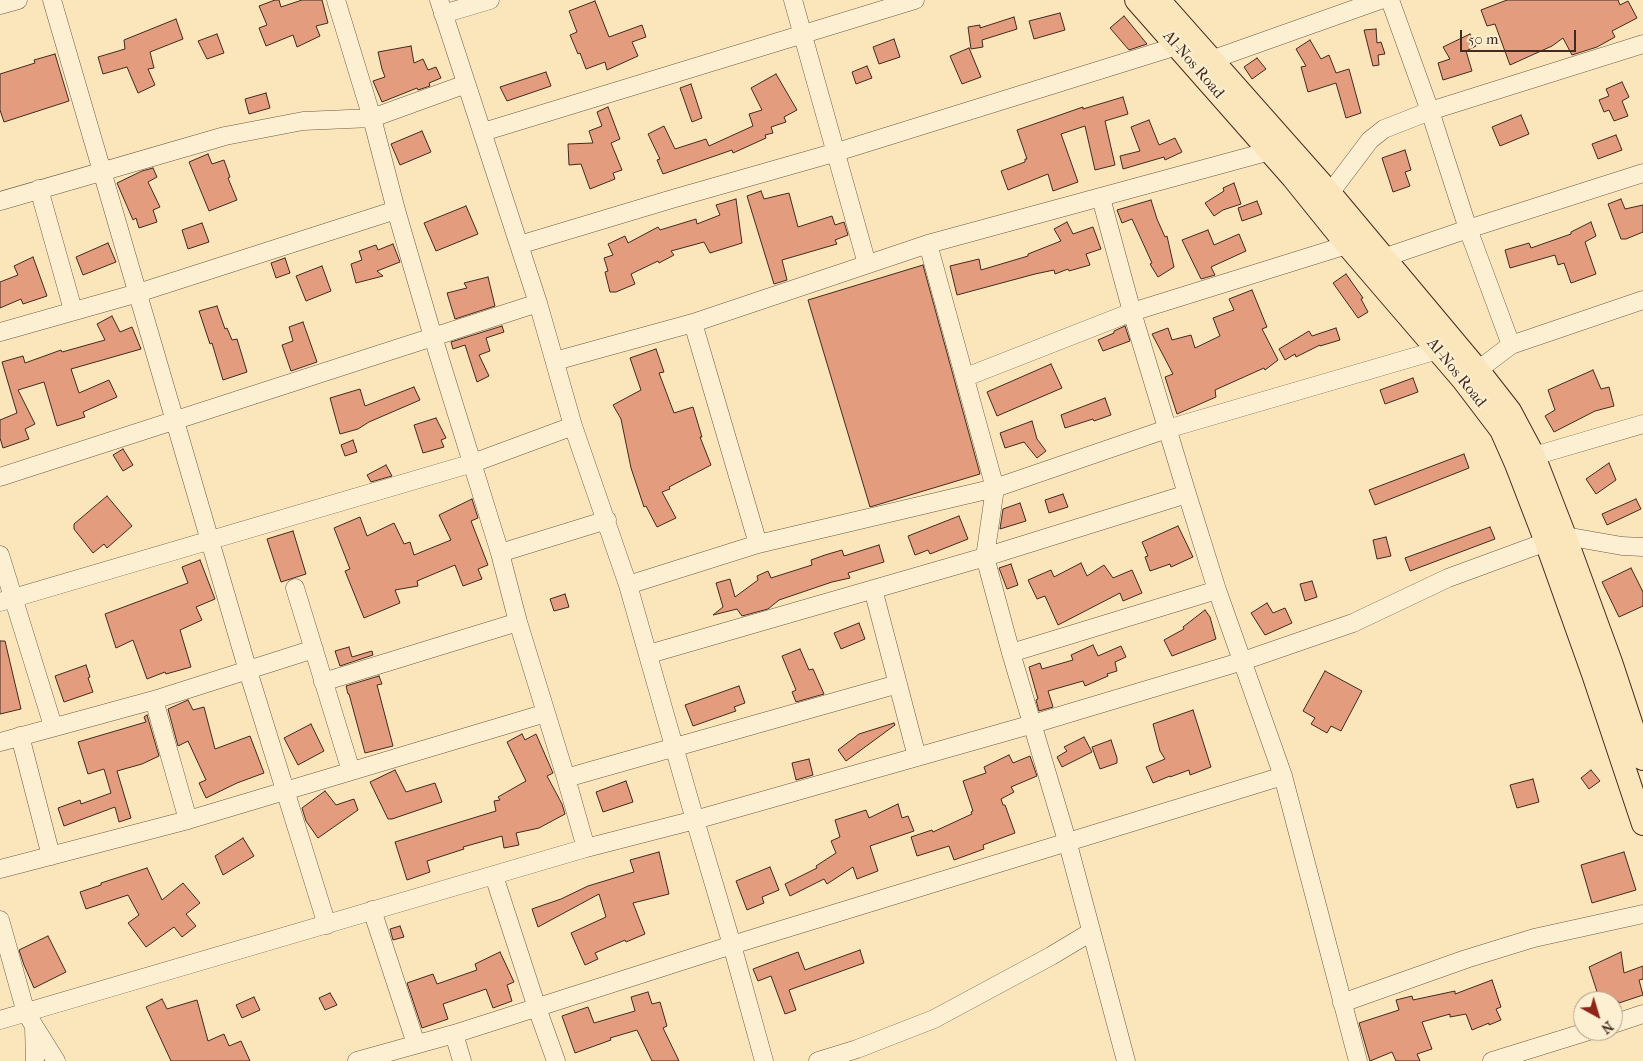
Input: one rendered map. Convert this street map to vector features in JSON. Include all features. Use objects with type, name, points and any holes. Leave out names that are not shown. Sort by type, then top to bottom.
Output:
[{"type":"main road","name":"Al-Nos Road","points":[[1136,0],[1270,151],[1347,245],[1438,350],[1501,430],[1516,464],[1555,539],[1637,720],[1643,759]]},
{"type":"main road","name":"Al-Nos Road","points":[[1159,0],[1330,193],[1510,411],[1534,456],[1593,674],[1643,824]]},
{"type":"street","points":[[0,5],[18,0]]},
{"type":"street","points":[[52,0],[248,671],[284,792],[327,925]]},
{"type":"street","points":[[336,0],[372,118],[396,210],[433,337],[473,463],[518,622],[586,848]]},
{"type":"street","points":[[490,0],[441,7],[538,303],[574,426],[628,585],[764,1061]]},
{"type":"street","points":[[793,0],[867,264]]},
{"type":"street","points":[[483,132],[915,0]]},
{"type":"street","points":[[1211,60],[1380,0]]},
{"type":"street","points":[[1390,0],[1430,111],[1468,229],[1510,345]]},
{"type":"street","points":[[1330,193],[1370,140],[1384,129],[1430,111],[1643,44]]},
{"type":"street","points":[[519,245],[836,152],[1177,46]]},
{"type":"street","points":[[0,201],[224,136],[303,122],[372,118],[466,84]]},
{"type":"street","points":[[555,361],[693,323],[928,244],[1270,151]]},
{"type":"street","points":[[1384,258],[1643,173]]},
{"type":"street","points":[[38,189],[73,310]]},
{"type":"street","points":[[1101,198],[1132,312],[1217,590],[1283,776],[1358,1061]]},
{"type":"street","points":[[0,332],[138,293],[396,210]]},
{"type":"street","points":[[928,244],[995,488],[985,557],[1011,653],[1068,844],[1126,1061]]},
{"type":"street","points":[[966,377],[1132,312],[1347,245]]},
{"type":"street","points":[[1478,370],[1510,345],[1643,300]]},
{"type":"street","points":[[0,477],[538,303]]},
{"type":"street","points":[[693,323],[758,544]]},
{"type":"street","points":[[628,585],[758,544],[995,488],[1167,429],[1438,350]]},
{"type":"street","points":[[1534,456],[1643,424]]},
{"type":"street","points":[[6,600],[473,463],[574,426]]},
{"type":"street","points":[[649,654],[985,557],[1187,494]]},
{"type":"street","points":[[500,554],[607,520]]},
{"type":"street","points":[[0,1020],[30,1019],[372,910],[586,848],[695,820],[1033,724],[1243,662],[1353,623],[1448,578],[1555,539],[1643,547]]},
{"type":"street","points":[[0,555],[6,600],[53,726]]},
{"type":"street","points":[[295,588],[351,771]]},
{"type":"street","points":[[874,589],[917,757]]},
{"type":"street","points":[[1011,653],[1217,590]]},
{"type":"street","points":[[323,682],[518,622]]},
{"type":"street","points":[[0,742],[154,700],[314,649]]},
{"type":"street","points":[[566,778],[898,684]]},
{"type":"street","points":[[154,700],[188,820]]},
{"type":"street","points":[[0,869],[188,820],[546,713]]},
{"type":"street","points":[[20,736],[51,856]]},
{"type":"street","points":[[357,1061],[454,1034],[732,945],[1068,844],[1283,776]]},
{"type":"street","points":[[494,876],[556,1061]]},
{"type":"street","points":[[372,910],[416,1044]]},
{"type":"street","points":[[1342,1002],[1466,959],[1534,938],[1643,914]]},
{"type":"street","points":[[0,920],[30,1019],[35,1061]]},
{"type":"street","points":[[818,1061],[856,1049],[934,1019],[1052,956],[1091,932]]},
{"type":"street","points":[[1623,1021],[1643,1014]]},
{"type":"street","points":[[30,1019],[56,1061]]},
{"type":"street","points":[[454,1034],[462,1061]]},
{"type":"street","points":[[1492,1061],[1573,1036]]},
{"type":"building","points":[[279,0],[281,7],[302,0],[322,0],[328,23],[316,26],[320,36],[297,47],[293,35],[266,46],[259,28],[267,25],[259,6]]},
{"type":"building","points":[[1507,0],[1618,0],[1620,5],[1628,1],[1637,18],[1612,31],[1615,37],[1597,47],[1572,55],[1563,38],[1552,46],[1510,65],[1495,24],[1487,26],[1481,10]]},
{"type":"building","points":[[595,1],[609,37],[642,25],[646,37],[632,42],[638,56],[607,70],[605,62],[586,69],[570,35],[577,32],[569,11]]},
{"type":"building","points":[[1060,13],[1065,30],[1034,39],[1029,21]]},
{"type":"building","points":[[1124,16],[1147,44],[1129,50],[1110,28]]},
{"type":"building","points":[[1014,17],[1017,29],[982,40],[983,47],[971,49],[968,27],[980,25],[980,28]]},
{"type":"building","points":[[176,19],[183,39],[150,52],[154,68],[148,69],[155,85],[138,93],[127,67],[103,74],[98,57],[125,49],[124,40]]},
{"type":"building","points":[[1376,29],[1377,43],[1381,42],[1385,54],[1378,55],[1379,65],[1373,66],[1364,30]]},
{"type":"building","points":[[217,34],[224,53],[207,59],[198,41]]},
{"type":"building","points":[[1470,34],[1476,46],[1466,51],[1472,71],[1443,80],[1438,63],[1450,59],[1443,47]]},
{"type":"building","points":[[894,39],[900,57],[879,64],[873,47]]},
{"type":"building","points":[[1310,40],[1321,59],[1329,55],[1336,73],[1349,69],[1361,113],[1346,118],[1336,83],[1308,92],[1301,67],[1306,66],[1296,49]]},
{"type":"building","points":[[411,46],[414,63],[423,59],[428,70],[436,67],[441,78],[429,83],[430,86],[418,90],[417,88],[382,102],[373,81],[385,77],[378,52]]},
{"type":"building","points":[[969,48],[981,77],[962,84],[950,56]]},
{"type":"building","points":[[55,54],[69,101],[4,122],[0,110],[0,74],[35,63],[34,60]]},
{"type":"building","points":[[1257,58],[1266,69],[1252,79],[1244,67]]},
{"type":"building","points":[[867,66],[872,78],[856,84],[852,72]]},
{"type":"building","points":[[546,72],[551,86],[507,101],[500,87]]},
{"type":"building","points":[[776,74],[797,110],[784,117],[786,122],[771,127],[773,133],[765,135],[766,138],[733,153],[732,150],[663,174],[657,160],[660,159],[648,134],[664,126],[675,149],[706,139],[709,146],[753,126],[749,114],[762,110],[751,88]]},
{"type":"building","points":[[1622,82],[1629,97],[1622,101],[1628,116],[1614,121],[1609,110],[1604,112],[1599,100],[1609,96],[1606,89]]},
{"type":"building","points":[[691,84],[702,118],[692,122],[680,88]]},
{"type":"building","points":[[266,93],[270,108],[249,114],[245,99]]},
{"type":"building","points":[[1123,97],[1128,114],[1105,121],[1115,165],[1095,170],[1085,126],[1061,134],[1078,182],[1053,191],[1048,174],[1008,190],[1001,171],[1025,162],[1025,159],[1027,159],[1017,130],[1083,107],[1083,109]]},
{"type":"building","points":[[608,107],[620,139],[611,143],[622,170],[613,173],[615,179],[590,189],[581,164],[569,165],[568,144],[593,143],[589,131],[602,126],[597,112]]},
{"type":"building","points":[[1521,115],[1529,134],[1500,146],[1492,127]]},
{"type":"building","points":[[1149,120],[1159,145],[1175,138],[1182,152],[1165,160],[1164,157],[1123,169],[1120,156],[1140,151],[1131,127]]},
{"type":"building","points":[[422,131],[431,152],[400,165],[391,144]]},
{"type":"building","points":[[1616,135],[1622,150],[1598,159],[1592,144]]},
{"type":"building","points":[[1405,150],[1411,170],[1405,172],[1410,186],[1393,192],[1382,158]]},
{"type":"building","points":[[208,154],[212,164],[224,160],[230,177],[228,178],[237,200],[209,211],[189,162]]},
{"type":"building","points":[[153,168],[157,177],[148,182],[160,207],[153,210],[157,222],[139,228],[136,218],[133,220],[117,183]]},
{"type":"building","points":[[1234,183],[1241,204],[1223,210],[1214,216],[1205,203],[1224,191],[1223,188]]},
{"type":"building","points":[[761,191],[764,199],[789,193],[798,227],[832,216],[835,225],[844,222],[848,235],[835,240],[837,244],[782,260],[787,280],[774,284],[747,196]]},
{"type":"building","points":[[736,199],[742,243],[710,253],[704,242],[671,251],[674,255],[631,274],[635,284],[616,292],[610,292],[605,272],[608,271],[604,258],[613,255],[608,244],[625,236],[628,243],[658,227],[660,230],[696,219],[697,224],[720,215],[716,205]]},
{"type":"building","points":[[1621,199],[1625,209],[1643,205],[1643,232],[1626,239],[1621,239],[1608,204]]},
{"type":"building","points":[[1151,200],[1165,237],[1167,236],[1174,267],[1158,277],[1150,264],[1152,263],[1132,219],[1122,223],[1117,210]]},
{"type":"building","points":[[1257,201],[1262,214],[1242,221],[1238,208]]},
{"type":"building","points":[[466,206],[478,234],[436,251],[424,223]]},
{"type":"building","points":[[1067,222],[1073,234],[1093,227],[1101,249],[1086,254],[1090,265],[1069,271],[1068,269],[1055,274],[1054,270],[1035,274],[957,295],[950,266],[979,259],[981,270],[1028,256],[1028,254],[1061,241],[1054,229]]},
{"type":"building","points":[[1591,222],[1596,236],[1585,242],[1596,274],[1571,283],[1564,263],[1558,265],[1555,255],[1510,268],[1505,250],[1529,243],[1531,248],[1571,234],[1571,232]]},
{"type":"building","points":[[202,223],[209,242],[188,249],[182,230]]},
{"type":"building","points":[[1208,230],[1214,245],[1239,234],[1246,251],[1211,267],[1215,275],[1201,279],[1182,240]]},
{"type":"building","points":[[108,243],[116,262],[83,275],[76,257]]},
{"type":"building","points":[[393,244],[400,262],[377,271],[383,276],[356,283],[351,264],[362,260],[359,251],[376,245],[378,250]]},
{"type":"building","points":[[33,257],[47,296],[23,304],[21,299],[0,308],[0,282],[18,275],[14,266]]},
{"type":"building","points":[[285,258],[290,273],[276,278],[271,263]]},
{"type":"building","points":[[923,265],[980,474],[870,507],[808,300]]},
{"type":"building","points":[[322,266],[331,291],[306,301],[296,276]]},
{"type":"building","points":[[1346,274],[1363,298],[1361,299],[1368,312],[1358,318],[1333,283]]},
{"type":"building","points":[[488,277],[495,306],[455,319],[447,293],[467,288],[464,283]]},
{"type":"building","points":[[1252,290],[1267,327],[1262,329],[1278,360],[1265,370],[1264,368],[1215,390],[1216,397],[1177,414],[1165,377],[1173,374],[1152,334],[1168,328],[1172,340],[1191,335],[1195,348],[1220,336],[1213,318],[1234,310],[1229,299]]},
{"type":"building","points":[[217,306],[225,329],[227,328],[232,340],[237,339],[247,372],[223,380],[212,343],[210,344],[199,311]]},
{"type":"building","points":[[112,316],[120,332],[132,327],[141,349],[71,369],[79,393],[109,380],[117,397],[83,412],[85,417],[57,426],[44,382],[18,390],[35,424],[25,429],[29,439],[3,448],[0,438],[0,420],[17,413],[2,362],[23,356],[25,363],[61,350],[62,352],[105,340],[97,324]]},
{"type":"building","points":[[303,322],[317,362],[291,371],[282,345],[293,341],[289,327]]},
{"type":"building","points":[[502,326],[504,332],[486,338],[490,351],[479,355],[489,376],[477,382],[465,345],[453,349],[451,342]]},
{"type":"building","points":[[1125,326],[1130,341],[1103,351],[1098,340]]},
{"type":"building","points":[[1336,328],[1340,340],[1320,345],[1296,357],[1295,354],[1285,360],[1279,349],[1309,331],[1312,336]]},
{"type":"building","points":[[656,349],[664,372],[659,373],[674,413],[693,407],[702,437],[700,437],[711,465],[662,492],[676,518],[657,527],[646,506],[644,507],[631,468],[621,419],[613,405],[641,390],[630,358]]},
{"type":"building","points":[[1051,364],[1062,388],[997,416],[987,392]]},
{"type":"building","points":[[1593,370],[1601,389],[1609,387],[1614,406],[1595,411],[1554,432],[1545,416],[1555,410],[1548,390]]},
{"type":"building","points":[[1413,378],[1418,392],[1385,404],[1380,390]]},
{"type":"building","points":[[414,387],[420,400],[369,422],[358,429],[340,434],[330,398],[360,389],[365,406]]},
{"type":"building","points":[[1105,398],[1111,415],[1065,428],[1061,415]]},
{"type":"building","points":[[436,418],[446,438],[441,440],[444,447],[423,453],[414,425]]},
{"type":"building","points":[[1032,421],[1037,439],[1046,451],[1037,458],[1024,442],[1005,448],[1000,433]]},
{"type":"building","points":[[353,440],[357,452],[345,456],[341,445]]},
{"type":"building","points":[[123,449],[133,465],[123,471],[113,455]]},
{"type":"building","points":[[1464,454],[1469,468],[1375,505],[1369,490]]},
{"type":"building","points":[[1609,463],[1616,480],[1596,494],[1586,479]]},
{"type":"building","points":[[386,465],[392,476],[371,482],[367,475]]},
{"type":"building","points":[[1063,494],[1068,507],[1049,513],[1045,500]]},
{"type":"building","points":[[107,496],[132,526],[107,548],[104,544],[93,553],[74,529],[74,524]]},
{"type":"building","points":[[472,499],[478,518],[471,521],[488,565],[478,569],[482,579],[463,586],[455,565],[417,581],[418,586],[395,590],[400,603],[364,618],[345,571],[350,569],[334,528],[360,517],[367,536],[394,523],[404,544],[410,542],[414,555],[451,540],[439,515]]},
{"type":"building","points":[[1636,499],[1641,509],[1607,525],[1602,514]]},
{"type":"building","points":[[1020,503],[1026,521],[1000,529],[1003,509]]},
{"type":"building","points":[[959,516],[968,539],[930,554],[928,550],[915,555],[908,536]]},
{"type":"building","points":[[1178,526],[1193,557],[1171,567],[1170,564],[1150,571],[1145,557],[1148,556],[1142,542]]},
{"type":"building","points":[[1490,527],[1495,539],[1410,571],[1405,558]]},
{"type":"building","points":[[293,531],[306,574],[281,582],[267,539]]},
{"type":"building","points":[[1386,537],[1391,556],[1377,559],[1373,540]]},
{"type":"building","points":[[879,545],[884,562],[848,573],[850,578],[832,582],[779,600],[768,609],[742,616],[737,609],[713,615],[723,607],[716,583],[730,579],[735,597],[758,580],[757,576],[768,571],[771,578],[812,565],[811,560],[825,555],[842,550],[844,556]]},
{"type":"building","points":[[200,560],[215,599],[196,607],[202,620],[180,630],[191,667],[166,674],[165,672],[147,679],[133,640],[116,648],[105,614],[188,583],[182,567]]},
{"type":"building","points":[[1081,563],[1087,576],[1104,565],[1113,578],[1132,570],[1142,593],[1123,601],[1120,593],[1058,625],[1045,596],[1037,599],[1028,580],[1051,570],[1054,577]]},
{"type":"building","points":[[1011,564],[1018,585],[1007,589],[999,568]]},
{"type":"building","points":[[1631,568],[1643,592],[1643,606],[1619,617],[1602,582]]},
{"type":"building","points":[[1312,581],[1317,597],[1305,601],[1300,584]]},
{"type":"building","points":[[565,594],[569,607],[554,611],[550,599]]},
{"type":"building","points":[[1267,603],[1273,613],[1285,608],[1292,623],[1265,635],[1251,613]]},
{"type":"building","points":[[1205,610],[1210,617],[1216,639],[1172,656],[1164,640],[1184,629],[1183,627]]},
{"type":"building","points":[[859,623],[865,639],[841,649],[834,633]]},
{"type":"building","points":[[0,641],[5,641],[21,709],[0,714]]},
{"type":"building","points":[[1093,645],[1098,656],[1121,646],[1126,657],[1115,662],[1117,671],[1107,674],[1108,676],[1085,686],[1083,681],[1048,691],[1053,707],[1039,711],[1036,700],[1038,699],[1029,667],[1040,663],[1042,669],[1073,660],[1071,655]]},
{"type":"building","points":[[349,647],[352,657],[372,651],[373,655],[340,666],[335,651]]},
{"type":"building","points":[[800,649],[809,670],[813,669],[824,694],[796,702],[792,692],[796,690],[782,656]]},
{"type":"building","points":[[86,665],[93,692],[64,702],[55,676]]},
{"type":"building","points":[[1325,671],[1362,691],[1341,731],[1331,726],[1327,733],[1311,724],[1315,718],[1303,711]]},
{"type":"building","points":[[379,676],[382,684],[377,685],[393,746],[365,753],[346,686]]},
{"type":"building","points":[[739,686],[745,703],[734,707],[736,711],[693,726],[685,705]]},
{"type":"building","points":[[188,700],[193,710],[204,707],[215,749],[250,736],[264,773],[237,783],[206,798],[199,783],[206,780],[188,741],[178,746],[168,709]]},
{"type":"building","points":[[1193,710],[1211,767],[1190,775],[1189,770],[1153,783],[1146,767],[1165,759],[1160,751],[1153,724]]},
{"type":"building","points":[[147,715],[159,756],[142,764],[117,771],[131,818],[119,822],[115,807],[64,826],[58,808],[80,800],[81,804],[111,793],[104,769],[88,774],[78,742],[146,722],[144,717]]},
{"type":"building","points":[[894,723],[895,725],[846,761],[838,750],[859,734]]},
{"type":"building","points":[[311,724],[324,751],[298,765],[284,738]]},
{"type":"building","points":[[522,734],[525,740],[536,734],[553,773],[547,776],[562,804],[565,814],[539,828],[516,833],[519,845],[504,848],[502,836],[463,847],[464,849],[427,861],[430,872],[407,880],[395,842],[496,811],[494,801],[500,800],[498,797],[526,781],[507,742]]},
{"type":"building","points":[[1084,737],[1092,752],[1062,767],[1057,757],[1067,751],[1064,747]]},
{"type":"building","points":[[1111,740],[1117,763],[1100,769],[1092,747]]},
{"type":"building","points":[[1009,755],[1013,763],[1030,756],[1037,776],[1011,787],[1014,792],[1001,799],[1015,833],[983,845],[984,849],[954,860],[949,846],[917,856],[911,837],[932,830],[933,832],[972,814],[971,812],[973,811],[963,781],[986,773],[984,767]]},
{"type":"building","points":[[809,759],[813,775],[796,780],[792,763]]},
{"type":"building","points":[[395,770],[406,792],[435,783],[442,802],[388,819],[370,782]]},
{"type":"building","points":[[1591,770],[1600,781],[1589,789],[1581,778]]},
{"type":"building","points":[[1533,779],[1539,802],[1517,808],[1510,785]]},
{"type":"building","points":[[626,781],[633,802],[603,812],[596,792]]},
{"type":"building","points":[[325,791],[336,805],[354,799],[358,810],[318,838],[306,821],[302,808]]},
{"type":"building","points":[[898,804],[902,818],[908,816],[914,831],[870,846],[878,871],[857,879],[853,867],[827,884],[824,879],[790,896],[785,884],[817,868],[816,866],[836,853],[831,841],[840,837],[835,820],[866,810],[869,818]]},
{"type":"building","points":[[243,838],[254,856],[223,875],[215,856]]},
{"type":"building","points":[[659,852],[669,894],[633,903],[645,934],[595,953],[598,959],[585,965],[571,933],[606,917],[599,894],[538,927],[532,909],[561,899],[588,886],[634,872],[630,860]]},
{"type":"building","points":[[1624,852],[1636,890],[1592,903],[1581,865]]},
{"type":"building","points":[[770,867],[779,890],[762,897],[764,903],[747,910],[736,881]]},
{"type":"building","points":[[147,868],[162,900],[183,883],[200,903],[186,914],[196,926],[182,937],[174,927],[146,947],[128,923],[139,915],[128,895],[86,909],[80,892]]},
{"type":"building","points":[[400,926],[404,937],[393,940],[390,929]]},
{"type":"building","points":[[48,936],[66,972],[34,988],[19,950]]},
{"type":"building","points":[[860,950],[864,963],[789,990],[796,1010],[785,1014],[771,976],[758,981],[753,969],[798,952],[805,970]]},
{"type":"building","points":[[500,952],[514,982],[507,985],[512,1001],[493,1008],[486,989],[443,1004],[448,1019],[422,1028],[407,983],[433,974],[437,984],[477,970],[475,964]]},
{"type":"building","points":[[1621,952],[1624,973],[1643,966],[1643,979],[1639,980],[1643,995],[1623,1002],[1623,991],[1597,991],[1589,967]]},
{"type":"building","points":[[1492,980],[1501,1007],[1496,1009],[1501,1020],[1472,1030],[1466,1014],[1450,1017],[1450,1014],[1422,1022],[1432,1049],[1417,1054],[1420,1061],[1396,1061],[1392,1052],[1370,1061],[1359,1023],[1399,1010],[1396,1000],[1412,996],[1413,1000],[1455,991],[1455,994]]},
{"type":"building","points":[[648,992],[652,1004],[660,1002],[667,1026],[663,1028],[679,1061],[652,1061],[637,1030],[610,1038],[611,1040],[575,1053],[562,1016],[588,1007],[594,1023],[635,1011],[631,997]]},
{"type":"building","points":[[330,993],[337,1005],[325,1010],[319,998]]},
{"type":"building","points":[[254,997],[260,1010],[242,1018],[236,1005]]},
{"type":"building","points":[[162,999],[167,1009],[197,1000],[208,1041],[224,1034],[229,1046],[241,1041],[250,1061],[171,1061],[146,1007]]}]
